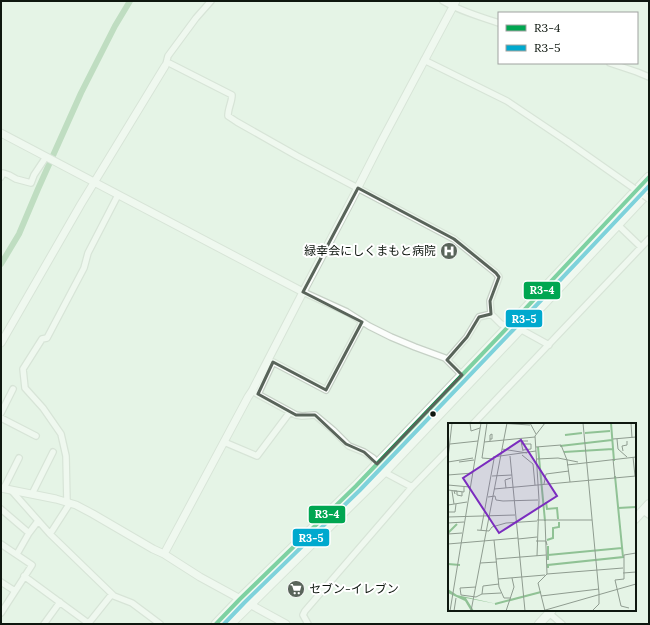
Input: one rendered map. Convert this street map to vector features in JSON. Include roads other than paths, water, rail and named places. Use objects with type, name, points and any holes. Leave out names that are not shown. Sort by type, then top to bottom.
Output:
[{"type":"highway","points":[[230,624],[384,472],[520,329],[614,221],[649,177]]},
{"type":"highway","points":[[216,624],[356,486],[509,326],[614,221],[649,191]]},
{"type":"main road","points":[[636,518],[646,513],[649,504]]},
{"type":"main road","points":[[539,624],[550,612]]},
{"type":"street","points":[[1,343],[166,64],[168,56],[196,18],[211,1]]},
{"type":"street","points":[[443,1],[454,4],[470,14],[498,23]]},
{"type":"street","points":[[255,393],[303,292],[358,188],[380,142],[454,4]]},
{"type":"street","points":[[166,64],[232,95],[228,116],[237,122],[297,156],[454,239],[496,273],[499,278],[490,301],[491,314],[501,324],[520,329],[549,345]]},
{"type":"street","points":[[613,64],[649,77]]},
{"type":"street","points":[[422,65],[507,101],[649,199]]},
{"type":"street","points":[[1,133],[303,292],[347,312],[362,322],[415,348],[445,358],[462,375]]},
{"type":"street","points":[[1,177],[3,173],[16,179],[31,183],[34,175],[46,157]]},
{"type":"street","points":[[50,534],[69,503],[66,456],[61,434],[43,408],[25,388],[23,369],[42,339],[47,338],[84,268],[88,253],[118,195]]},
{"type":"street","points":[[614,221],[641,247]]},
{"type":"street","points":[[474,423],[649,239]]},
{"type":"street","points":[[446,360],[467,337],[479,317],[491,314]]},
{"type":"street","points":[[164,554],[248,397],[255,393],[273,362],[326,390],[362,322]]},
{"type":"street","points":[[1,412],[13,389]]},
{"type":"street","points":[[255,393],[296,415],[315,415],[333,430],[346,444],[364,452],[373,458],[384,472],[412,487]]},
{"type":"street","points":[[224,442],[257,456],[290,412]]},
{"type":"street","points":[[1,418],[36,436]]},
{"type":"street","points":[[308,624],[303,615],[305,611],[412,487],[448,450]]},
{"type":"street","points":[[32,494],[53,452]]},
{"type":"street","points":[[5,489],[19,458]]},
{"type":"street","points":[[5,489],[69,503],[83,508],[164,554],[200,577],[286,624]]},
{"type":"street","points":[[5,489],[114,596],[132,604],[160,624]]},
{"type":"street","points":[[1,509],[29,533]]},
{"type":"street","points":[[17,554],[38,521]]},
{"type":"street","points":[[1,544],[32,565],[1,613]]},
{"type":"street","points":[[24,576],[88,624],[112,594]]},
{"type":"street","points":[[1,582],[15,591]]},
{"type":"street","points":[[44,624],[60,602]]},
{"type":"street","points":[[550,612],[562,624]]},
{"type":"waterway","points":[[1,264],[19,234],[81,93],[115,26],[130,1]]},
{"type":"place","name":"緑幸会にしくまもと病院","points":[[449,251]]},
{"type":"place","name":"セブン-イレブン","points":[[296,589]]}]
